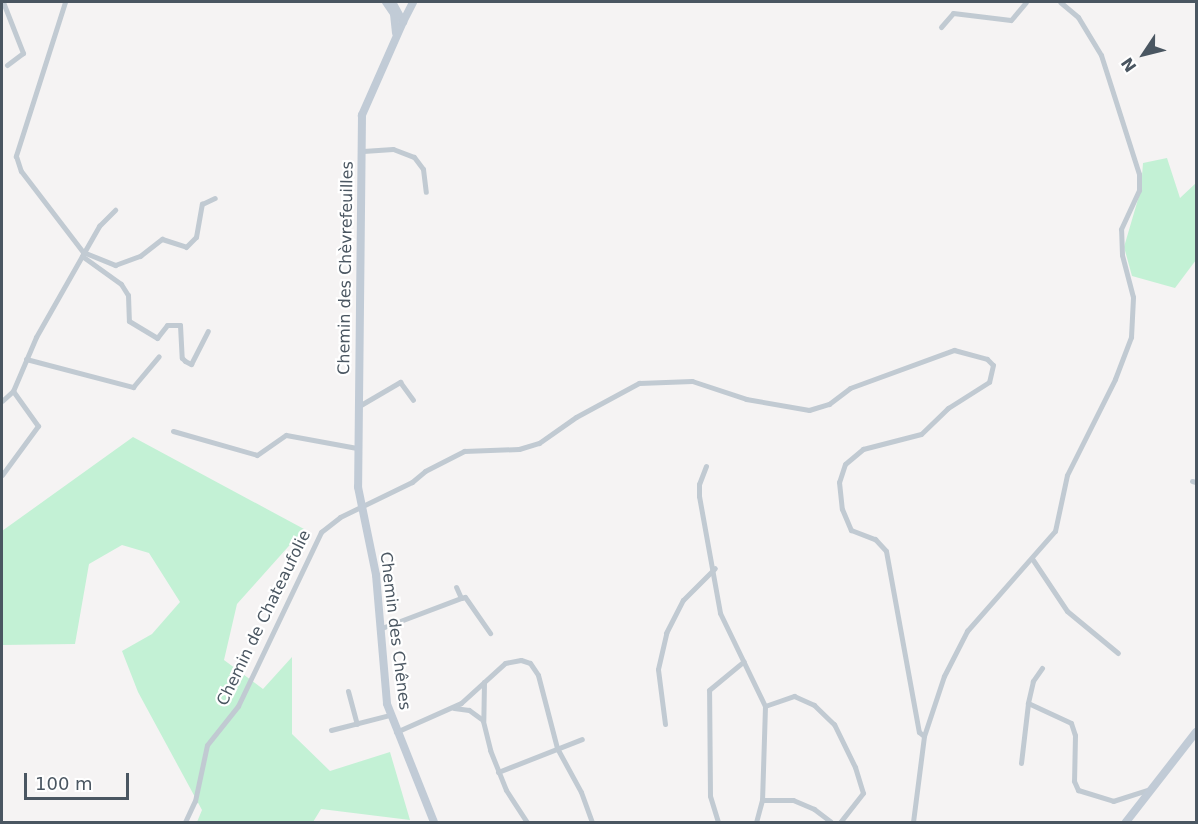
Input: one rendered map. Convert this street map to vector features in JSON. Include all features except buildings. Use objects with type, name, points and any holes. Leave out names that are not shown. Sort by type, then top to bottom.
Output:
[{"type":"main road","points":[[386,2],[400,20]]},
{"type":"main road","points":[[400,20],[410,2]]},
{"type":"main road","points":[[400,20],[394,4],[410,2]]},
{"type":"main road","name":"Chemin des Chèvrefeuilles","points":[[361,507],[357,448],[366,102],[396,36],[400,20]]},
{"type":"main road","name":"Chemin des Chênes","points":[[361,507],[375,575],[390,715],[434,822]]},
{"type":"main road","points":[[1126,822],[1149,789],[1197,732]]},
{"type":"street","points":[[3,2],[23,53],[7,65]]},
{"type":"street","points":[[64,2],[16,156],[21,171],[83,254],[121,284],[128,295],[129,321],[157,338],[167,325],[180,325],[182,357],[191,364],[208,331]]},
{"type":"street","points":[[941,27],[953,13],[1011,20],[1026,2]]},
{"type":"street","points":[[913,822],[924,736],[944,676],[967,631],[1002,589],[1033,560],[1055,531],[1073,461],[1128,347],[1133,297],[1122,255],[1121,229],[1139,190],[1133,150],[1101,55],[1078,17],[1060,2]]},
{"type":"street","points":[[363,151],[393,149],[414,157],[423,169],[426,192]]},
{"type":"street","points":[[83,254],[115,265],[140,256],[162,239],[186,247],[196,237],[202,204],[215,198]]},
{"type":"street","points":[[2,401],[13,391],[26,359],[99,226],[115,210]]},
{"type":"street","name":"Chemin de Chateaufolie","points":[[185,822],[195,801],[207,746],[238,706],[317,540],[331,523],[464,451],[519,448],[539,443],[610,397],[639,383],[692,381],[746,399],[809,410],[829,404],[850,388],[954,350],[979,356],[993,364],[989,382],[948,408],[921,434],[875,444],[857,453],[845,464],[839,482],[842,509],[851,530],[875,539],[886,550],[919,732],[924,736]]},
{"type":"street","points":[[26,359],[133,387],[159,356]]},
{"type":"street","points":[[358,407],[400,382],[413,400]]},
{"type":"street","points":[[2,476],[38,426],[13,391]]},
{"type":"street","points":[[173,431],[257,455],[286,435],[357,448]]},
{"type":"street","points":[[706,466],[699,484],[699,496],[715,568],[720,612],[765,706],[762,800],[756,822]]},
{"type":"street","points":[[1033,560],[1067,611],[1118,653]]},
{"type":"street","points":[[665,724],[658,669],[666,633],[683,600],[715,568]]},
{"type":"street","points":[[456,587],[460,598]]},
{"type":"street","points":[[379,629],[465,597],[490,633]]},
{"type":"street","points":[[396,732],[452,708],[470,697],[496,668],[514,660],[535,667],[557,748],[581,792],[592,822]]},
{"type":"street","points":[[718,822],[710,796],[709,690],[744,661]]},
{"type":"street","points":[[1021,763],[1028,703],[1033,681],[1042,668]]},
{"type":"street","points":[[484,680],[483,721],[498,772],[527,822]]},
{"type":"street","points":[[348,691],[357,724]]},
{"type":"street","points":[[765,706],[794,696],[814,705],[834,724],[855,767],[863,793],[840,822]]},
{"type":"street","points":[[1028,703],[1071,723],[1078,789],[1113,801],[1149,789]]},
{"type":"street","points":[[452,708],[469,710],[483,721]]},
{"type":"street","points":[[331,730],[390,715]]},
{"type":"street","points":[[498,772],[582,739]]},
{"type":"street","points":[[762,800],[793,800],[831,822]]},
{"type":"green space","points":[[1167,158],[1180,198],[1196,183],[1196,260],[1175,288],[1132,276],[1124,247],[1141,189],[1143,163]]},
{"type":"green space","points":[[133,437],[304,529],[237,604],[224,660],[263,689],[292,657],[292,734],[330,771],[390,752],[410,820],[321,809],[313,822],[197,822],[202,810],[138,692],[122,651],[152,634],[180,602],[149,553],[122,545],[89,564],[75,644],[2,645],[2,531]]}]
